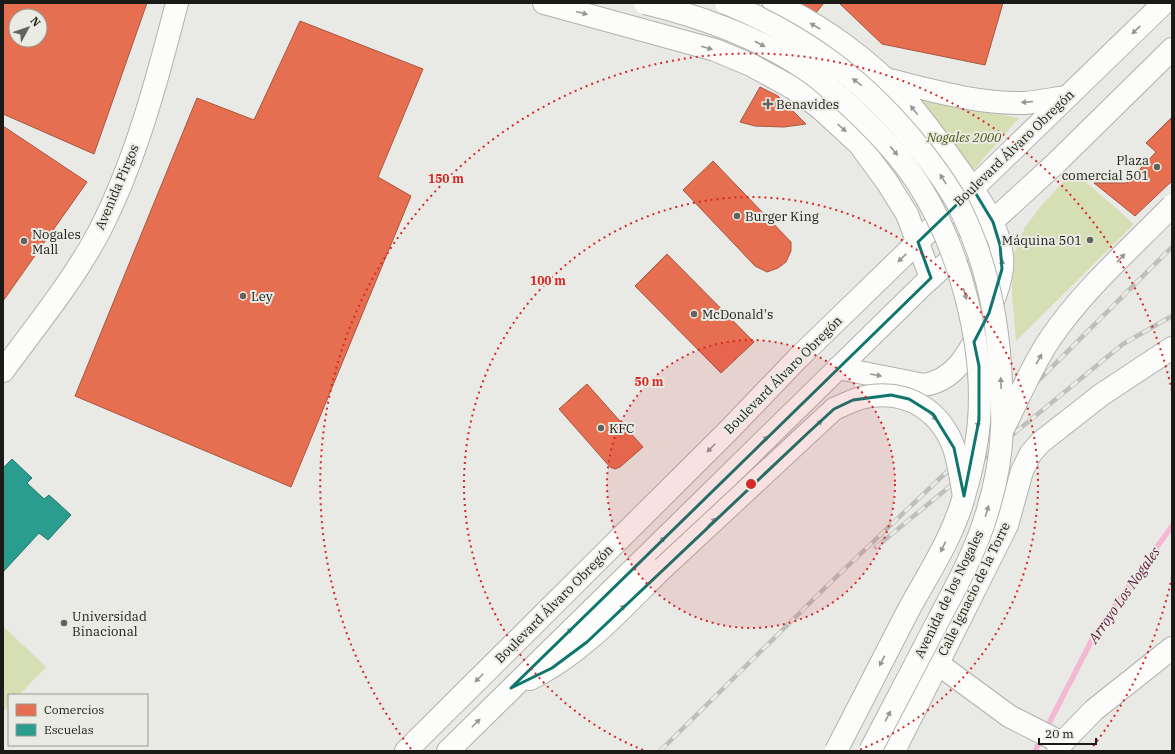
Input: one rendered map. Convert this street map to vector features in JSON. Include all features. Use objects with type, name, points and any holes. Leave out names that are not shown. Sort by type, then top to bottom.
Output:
[{"type":"main road","name":"Avenida Pirgos","points":[[3,371],[63,289],[98,233],[111,207],[135,147],[159,73],[177,3]]},
{"type":"main road","points":[[544,3],[716,50],[751,65],[793,88],[820,108],[860,144],[887,182],[907,214],[931,278]]},
{"type":"main road","name":"Avenida de los Nogales","points":[[644,3],[710,23],[757,42],[811,73],[853,108],[892,148],[920,185],[954,256],[967,303],[979,366],[979,420],[975,454],[964,496],[943,547],[836,751]]},
{"type":"main road","name":"Avenida de los Nogales","points":[[726,3],[773,25],[820,53],[863,86],[908,135],[941,176],[960,210],[973,239],[993,308],[1000,360],[1002,431],[995,478],[988,507],[973,550],[870,751]]},
{"type":"main road","points":[[774,3],[825,31],[886,79],[907,102],[973,189],[993,222],[1000,244],[1002,269],[989,313],[971,349],[959,367],[946,378],[935,383],[924,385],[838,368]]},
{"type":"main road","name":"Boulevard Álvaro Obregón","points":[[406,751],[723,436],[798,358],[1164,3]]},
{"type":"main road","points":[[448,751],[510,688],[838,368],[931,278],[1055,164],[1172,49]]},
{"type":"main road","points":[[886,79],[941,93],[982,101],[1024,103],[1066,98]]},
{"type":"main road","points":[[1002,431],[1050,340],[1063,322],[1082,299],[1172,206]]},
{"type":"main road","name":"Calle Ignacio de la Torre","points":[[894,751],[1007,525],[1022,471],[1031,453],[1041,442],[1101,395],[1172,348]]},
{"type":"main road","points":[[510,688],[552,668],[587,642],[663,568],[834,410],[853,400],[871,396],[892,395],[909,399],[922,405],[933,414],[944,429],[954,448],[964,496]]},
{"type":"main road","points":[[937,663],[1009,716],[1060,747],[1094,710],[1172,648]]},
{"type":"highlighted area","points":[[973,189],[993,222],[1000,245],[1002,269],[989,313],[974,342],[979,366],[979,420],[964,496],[954,448],[933,414],[909,399],[891,395],[853,400],[834,409],[587,642],[552,668],[511,688],[931,278],[918,242]]},
{"type":"green space","name":"Nogales 2000","points":[[894,90],[954,107],[1019,118],[961,184]]},
{"type":"green space","points":[[1073,171],[1134,224],[1016,341],[1012,294],[1013,256],[1025,227],[1041,206]]},
{"type":"green space","points":[[3,626],[46,667],[20,694],[8,694],[8,707],[3,712]]},
{"type":"building: Comercios","points":[[3,3],[147,3],[94,154],[3,114]]},
{"type":"building: Comercios","points":[[794,3],[824,3],[815,14]]},
{"type":"building: Comercios","points":[[839,3],[1003,3],[985,65],[882,44]]},
{"type":"building: Comercios","name":"Ley","points":[[300,21],[423,69],[378,177],[411,196],[291,487],[75,396],[197,98],[254,120]]},
{"type":"building: Comercios","name":"Benavides","points":[[760,87],[778,96],[806,124],[784,127],[755,126],[740,122]]},
{"type":"building: Comercios","name":"Plaza comercial 501","points":[[1172,117],[1172,181],[1135,216],[1094,183],[1127,183],[1156,152],[1146,143]]},
{"type":"building: Comercios","name":"Nogales Mall","points":[[3,126],[87,182],[3,301]]},
{"type":"building: Comercios","name":"Burger King","points":[[713,161],[791,242],[791,251],[786,262],[778,268],[767,272],[755,266],[683,190]]},
{"type":"building: Comercios","name":"McDonald's","points":[[667,254],[754,342],[721,373],[635,286]]},
{"type":"building: Comercios","name":"KFC","points":[[587,384],[643,447],[620,467],[615,469],[610,467],[559,409]]},
{"type":"building: Escuelas","points":[[12,459],[32,478],[27,483],[44,499],[49,495],[71,515],[48,540],[39,533],[3,572],[3,468]]},
{"type":"waterway","name":"Arroyo Los Nogales","points":[[1046,729],[1096,632],[1172,526]]},
{"type":"waterway","name":"Arroyo Los Nogales","points":[[1035,751],[1042,737]]},
{"type":"railway","points":[[660,751],[833,580],[955,464],[1172,247]]},
{"type":"railway","points":[[876,547],[1123,344],[1172,316]]},
{"type":"place","name":"Benavides","points":[[768,104]]},
{"type":"place","name":"Plaza comercial 501","points":[[1157,167]]},
{"type":"place","name":"Burger King","points":[[737,216]]},
{"type":"place","name":"Máquina 501","points":[[1090,240]]},
{"type":"place","name":"Nogales Mall","points":[[24,241]]},
{"type":"place","name":"Ley","points":[[243,296]]},
{"type":"place","name":"McDonald's","points":[[694,314]]},
{"type":"place","name":"KFC","points":[[601,428]]},
{"type":"place","name":"Universidad Binacional","points":[[64,623]]}]
